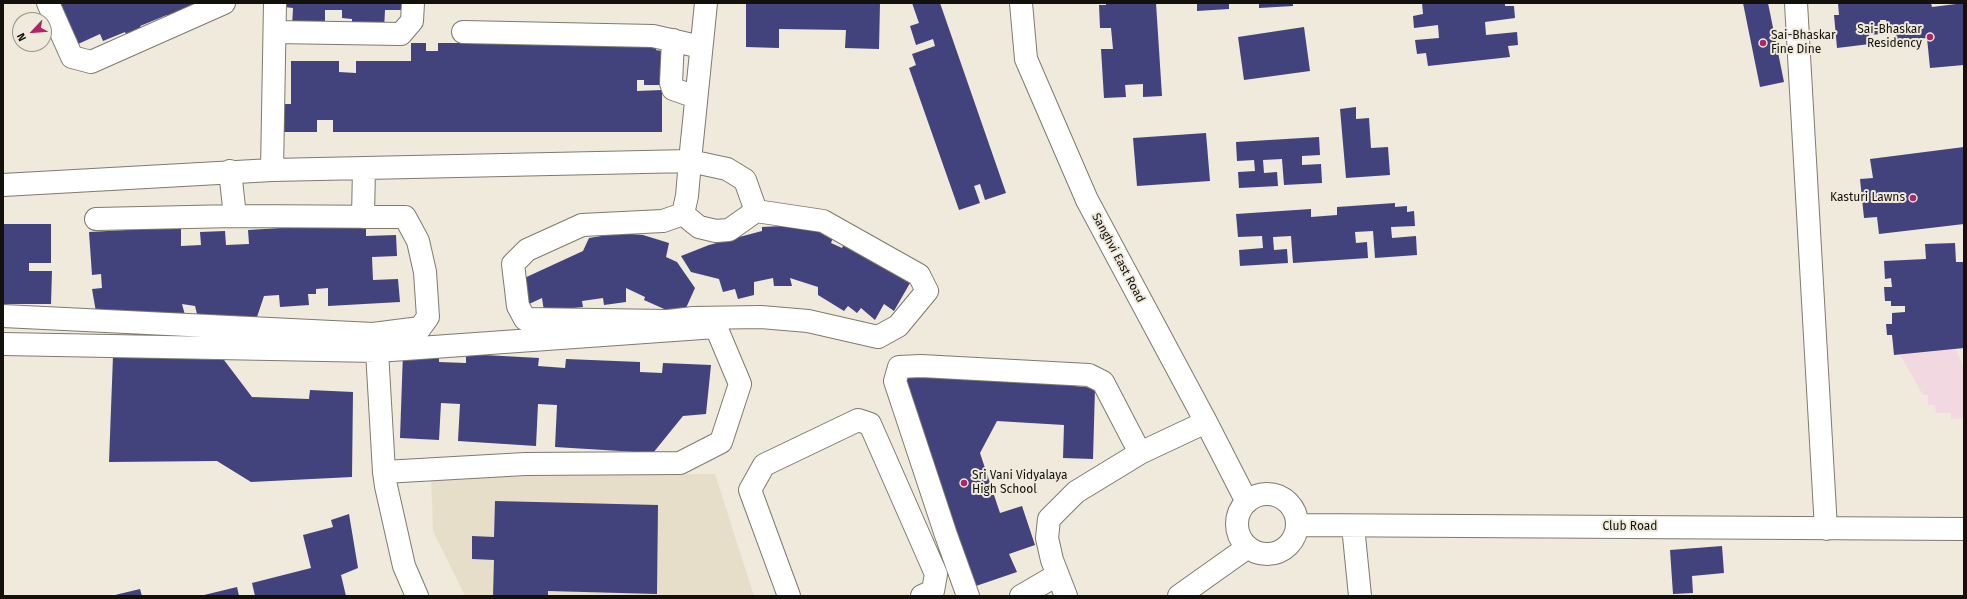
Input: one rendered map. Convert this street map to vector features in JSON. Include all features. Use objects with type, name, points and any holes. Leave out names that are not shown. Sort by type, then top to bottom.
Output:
[{"type":"street","points":[[48,3],[72,57],[91,62],[224,3]]},
{"type":"street","points":[[272,170],[275,3]]},
{"type":"street","points":[[275,32],[401,34],[412,21],[413,3]]},
{"type":"street","points":[[683,214],[687,196],[706,3]]},
{"type":"street","name":"Sanghvi East Road","points":[[1021,3],[1026,59],[1084,193],[1206,422],[1246,502]]},
{"type":"street","points":[[1796,3],[1826,529]]},
{"type":"street","points":[[463,32],[653,36],[701,47]]},
{"type":"street","points":[[673,40],[671,83],[673,88],[696,97]]},
{"type":"street","points":[[3,185],[230,171],[690,161],[706,163],[727,169],[745,180],[756,211]]},
{"type":"street","points":[[363,217],[364,168]]},
{"type":"street","points":[[230,171],[235,216]]},
{"type":"street","points":[[756,211],[823,221],[919,275],[927,291],[898,326],[878,337],[808,321],[760,317],[694,318],[668,321],[525,319],[518,306],[513,264],[527,250],[582,225],[663,221],[683,214],[699,227],[716,231],[729,230],[756,211]]},
{"type":"street","points":[[3,316],[373,334],[420,328],[428,317],[425,272],[418,241],[405,217],[235,216],[96,219]]},
{"type":"street","points":[[3,344],[377,351],[716,328],[740,384],[721,442],[680,462],[525,464],[384,472]]},
{"type":"street","points":[[377,351],[386,486],[404,566],[417,596]]},
{"type":"street","points":[[968,596],[895,381],[899,367],[921,366],[1089,375],[1103,382],[1140,452]]},
{"type":"street","points":[[789,596],[750,490],[764,465],[858,420],[870,424],[936,574],[933,591],[922,596]]},
{"type":"street","points":[[1066,596],[1057,575],[1047,538],[1049,519],[1076,492],[1140,452],[1206,422]]},
{"type":"street","points":[[1265,494],[1275,495],[1285,499],[1292,507],[1296,516],[1297,525],[1295,534],[1284,549],[1266,554],[1248,547],[1242,540],[1238,530],[1237,520],[1240,510],[1246,502],[1255,496],[1265,494]]},
{"type":"street","name":"Club Road","points":[[1297,525],[1964,530]]},
{"type":"street","points":[[1353,526],[1360,596]]},
{"type":"street","points":[[1179,596],[1248,547]]},
{"type":"street","points":[[1022,596],[1057,575]]},
{"type":"shaded area","points":[[1956,349],[1964,368],[1964,418],[1951,419],[1951,413],[1936,413],[1935,405],[1928,405],[1928,395],[1923,395],[1900,355]]},
{"type":"shaded area","points":[[715,474],[754,596],[465,596],[433,531],[431,476]]},
{"type":"building","points":[[58,3],[196,3],[181,10],[183,16],[170,22],[167,15],[140,26],[144,33],[128,40],[125,32],[103,41],[100,34],[76,45]]},
{"type":"building","points":[[284,3],[403,3],[403,10],[385,10],[384,30],[352,28],[352,19],[342,18],[342,10],[325,10],[325,27],[292,26],[293,8],[284,7]]},
{"type":"building","points":[[746,3],[880,3],[879,49],[845,48],[846,30],[779,29],[779,48],[746,47]]},
{"type":"building","points":[[912,3],[940,3],[1006,193],[985,200],[980,184],[974,186],[980,203],[959,210],[909,68],[916,65],[912,54],[935,46],[933,39],[916,45],[910,26],[919,23]]},
{"type":"building","points":[[1106,3],[1156,3],[1162,96],[1143,97],[1143,84],[1125,85],[1126,97],[1104,98],[1101,49],[1113,49],[1111,28],[1100,28],[1099,5],[1106,5]]},
{"type":"building","points":[[1197,3],[1229,3],[1229,9],[1197,11]]},
{"type":"building","points":[[1259,3],[1293,3],[1293,6],[1259,8]]},
{"type":"building","points":[[1422,3],[1505,3],[1505,6],[1514,6],[1515,18],[1485,22],[1486,35],[1517,32],[1518,45],[1508,46],[1510,57],[1428,66],[1426,53],[1417,54],[1415,40],[1439,38],[1438,25],[1414,28],[1413,16],[1423,14]]},
{"type":"building","name":"Sai-Bhaskar Fine Dine","points":[[1743,3],[1768,3],[1784,82],[1760,87]]},
{"type":"building","name":"Sai-Bhaskar Residency","points":[[1838,3],[1931,3],[1932,7],[1964,3],[1964,65],[1930,68],[1927,38],[1897,41],[1896,32],[1888,33],[1886,20],[1880,20],[1881,34],[1869,35],[1870,44],[1837,48],[1834,15],[1839,15]]},
{"type":"building","points":[[1304,27],[1310,71],[1244,80],[1238,37]]},
{"type":"building","points":[[411,43],[426,43],[426,51],[438,51],[438,43],[656,43],[656,50],[662,51],[662,85],[644,85],[644,80],[637,80],[637,91],[662,90],[662,132],[333,132],[333,120],[317,120],[317,132],[279,132],[279,104],[291,104],[291,61],[339,61],[339,72],[356,73],[356,61],[411,61]]},
{"type":"building","points":[[1356,107],[1356,119],[1369,118],[1371,148],[1388,147],[1390,175],[1346,178],[1340,109]]},
{"type":"building","points":[[1206,133],[1210,181],[1137,186],[1133,138]]},
{"type":"building","points":[[1319,137],[1320,155],[1302,156],[1302,165],[1321,164],[1322,183],[1284,185],[1282,159],[1263,160],[1264,173],[1277,172],[1278,186],[1239,188],[1238,172],[1255,171],[1254,160],[1237,161],[1236,142]]},
{"type":"building","name":"Kasturi Lawns","points":[[1964,147],[1964,224],[1879,234],[1877,217],[1864,218],[1860,179],[1873,178],[1870,159]]},
{"type":"building","points":[[1395,203],[1395,207],[1407,206],[1407,212],[1414,211],[1415,226],[1391,227],[1392,238],[1416,236],[1417,255],[1375,258],[1373,231],[1355,232],[1356,243],[1367,242],[1368,258],[1293,263],[1291,236],[1273,237],[1274,250],[1287,249],[1288,263],[1240,266],[1239,250],[1263,248],[1262,236],[1238,237],[1236,214],[1311,209],[1311,217],[1337,215],[1337,207]]},
{"type":"building","points":[[366,223],[366,236],[396,235],[397,256],[372,257],[373,280],[398,279],[400,302],[328,306],[328,288],[316,289],[316,294],[308,294],[309,305],[280,307],[279,295],[264,296],[257,317],[197,314],[195,306],[182,304],[185,315],[96,312],[92,289],[102,288],[101,274],[92,275],[89,232],[181,227],[181,246],[201,245],[200,232],[225,231],[226,245],[249,244],[248,230]]},
{"type":"building","points":[[3,224],[51,224],[51,263],[29,263],[29,271],[52,271],[51,304],[3,304]]},
{"type":"building","points":[[804,225],[834,235],[831,243],[842,248],[844,244],[910,283],[894,311],[884,304],[875,320],[861,308],[857,313],[848,306],[844,311],[818,295],[818,287],[790,278],[792,286],[774,286],[773,278],[754,282],[754,295],[738,299],[735,289],[723,292],[719,279],[691,272],[681,256],[709,245],[762,231],[762,227]]},
{"type":"building","points":[[620,233],[643,235],[669,243],[666,257],[677,262],[695,288],[682,317],[644,300],[645,297],[626,288],[626,302],[604,305],[603,298],[582,301],[583,307],[544,311],[542,298],[529,304],[520,280],[583,251],[589,238]]},
{"type":"building","points":[[1955,243],[1956,262],[1964,262],[1964,348],[1894,355],[1892,335],[1887,335],[1886,324],[1892,324],[1892,313],[1905,312],[1905,306],[1891,306],[1891,301],[1885,301],[1884,287],[1892,287],[1891,278],[1885,279],[1884,261],[1926,259],[1925,244]]},
{"type":"building","points":[[403,352],[439,353],[439,362],[466,363],[466,354],[539,358],[538,366],[565,368],[566,359],[640,362],[640,372],[662,373],[663,363],[711,365],[706,414],[683,416],[653,453],[555,447],[557,405],[538,404],[536,446],[458,441],[460,404],[441,403],[439,440],[400,438]]},
{"type":"building","points":[[113,356],[224,360],[252,397],[309,399],[310,390],[353,392],[352,477],[251,482],[217,461],[109,462]]},
{"type":"building","name":"Sri Vani Vidyalaya High School","points":[[956,374],[1095,388],[1093,459],[1063,458],[1064,425],[997,421],[980,453],[1000,513],[1022,506],[1035,545],[1009,554],[1017,572],[973,587],[902,377]]},
{"type":"building","points":[[495,501],[658,505],[657,594],[548,591],[548,596],[493,596],[494,560],[472,559],[472,536],[494,537]]},
{"type":"building","points":[[349,514],[358,568],[341,575],[346,596],[255,596],[252,583],[311,568],[303,535],[333,527],[331,520]]},
{"type":"building","points":[[1722,546],[1724,573],[1692,576],[1693,593],[1673,594],[1670,550]]},
{"type":"building","points":[[237,587],[239,596],[204,596],[204,595]]},
{"type":"building","points":[[140,589],[142,596],[115,596],[115,595]]},
{"type":"place","name":"Sai-Bhaskar Residency","points":[[1930,37]]},
{"type":"place","name":"Sai-Bhaskar Fine Dine","points":[[1763,43]]},
{"type":"place","name":"Kasturi Lawns","points":[[1913,198]]},
{"type":"place","name":"Sri Vani Vidyalaya High School","points":[[964,483]]}]
